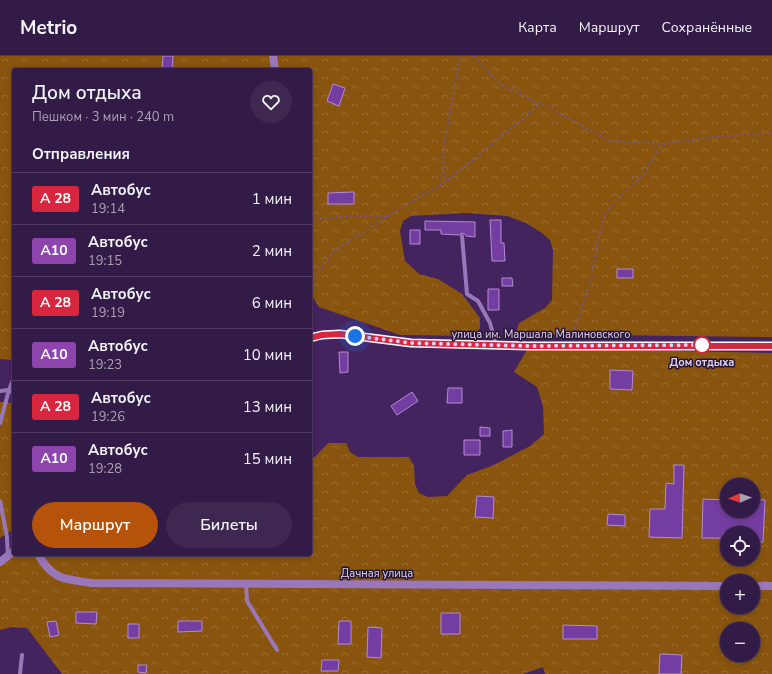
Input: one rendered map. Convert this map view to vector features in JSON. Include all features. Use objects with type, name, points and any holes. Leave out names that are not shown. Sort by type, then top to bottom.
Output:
[{"type":"street","points":[[273,56],[275,68]]},
{"type":"street","name":"улица им. Маршала Малиновского","points":[[312,335],[340,334],[411,343],[567,346],[772,346]]},
{"type":"street","points":[[0,562],[11,554]]},
{"type":"street","name":"Дачная улица","points":[[39,556],[44,565],[55,576],[92,583],[720,586]]},
{"type":"street","points":[[760,586],[772,586]]},
{"type":"lane","points":[[462,236],[467,294],[478,301],[490,323],[496,345]]},
{"type":"lane","points":[[0,423],[12,383]]},
{"type":"lane","points":[[0,391],[9,390],[12,392]]},
{"type":"lane","points":[[0,501],[11,554]]},
{"type":"lane","points":[[246,584],[247,601],[277,650]]},
{"type":"lane","points":[[20,674],[22,655]]},
{"type":"path","points":[[444,183],[443,152],[460,56]]},
{"type":"path","points":[[474,56],[501,84],[540,103],[610,141],[662,144],[712,137],[772,133]]},
{"type":"path","points":[[312,281],[335,250],[407,204],[444,183],[517,124],[540,103]]},
{"type":"path","points":[[567,346],[580,314],[592,276],[598,240],[606,211],[643,175],[662,144]]},
{"type":"path","points":[[312,220],[353,216],[388,216]]},
{"type":"green space","points":[[0,56],[772,56],[772,337],[516,334],[519,323],[545,308],[552,300],[553,250],[550,240],[526,223],[507,216],[467,213],[411,216],[403,221],[400,231],[405,261],[419,274],[438,279],[462,294],[480,318],[480,328],[474,336],[400,335],[319,307],[312,296],[312,68],[12,68],[12,360],[0,359]]},
{"type":"green space","points":[[528,348],[772,353],[772,674],[545,674],[543,667],[523,674],[62,674],[27,628],[11,627],[0,630],[0,565],[14,556],[312,556],[312,458],[315,457],[328,443],[346,443],[350,452],[358,457],[409,457],[414,466],[415,484],[419,493],[428,497],[447,496],[467,475],[494,465],[530,446],[544,434],[543,406],[537,387],[514,372]]},
{"type":"green space","points":[[0,402],[12,403],[12,530],[0,538]]},
{"type":"building","points":[[163,56],[173,56],[172,68],[162,68]]},
{"type":"building","points":[[333,84],[345,88],[339,106],[327,101]]},
{"type":"building","points":[[354,192],[354,204],[328,204],[328,193]]},
{"type":"building","points":[[490,220],[501,220],[501,243],[504,243],[505,261],[492,261]]},
{"type":"building","points":[[425,221],[475,222],[475,237],[466,236],[462,233],[459,235],[441,234],[441,230],[425,230]]},
{"type":"building","points":[[410,230],[420,230],[420,244],[410,244]]},
{"type":"building","points":[[617,269],[633,269],[633,278],[617,278]]},
{"type":"building","points":[[502,278],[512,278],[513,286],[502,286]]},
{"type":"building","points":[[488,289],[499,289],[499,310],[488,310]]},
{"type":"building","points":[[339,352],[348,352],[348,372],[340,373]]},
{"type":"building","points":[[610,370],[633,371],[632,390],[610,389]]},
{"type":"building","points":[[448,388],[462,388],[462,403],[447,403]]},
{"type":"building","points":[[412,392],[418,401],[397,415],[391,406]]},
{"type":"building","points":[[480,427],[490,428],[490,436],[480,436]]},
{"type":"building","points":[[512,430],[512,447],[503,447],[503,431]]},
{"type":"building","points":[[464,440],[480,440],[480,455],[464,455]]},
{"type":"building","points":[[674,465],[684,465],[682,538],[649,537],[650,509],[665,509],[666,483],[674,484]]},
{"type":"building","points":[[477,496],[494,497],[493,518],[475,517]]},
{"type":"building","points":[[703,499],[720,500],[720,518],[760,518],[760,500],[765,500],[763,542],[760,542],[760,526],[720,526],[720,538],[702,538]]},
{"type":"building","points":[[608,514],[625,515],[625,526],[607,525]]},
{"type":"building","points":[[76,612],[97,612],[96,624],[76,623]]},
{"type":"building","points":[[441,613],[460,613],[460,634],[441,634]]},
{"type":"building","points":[[56,621],[59,635],[50,637],[47,622]]},
{"type":"building","points":[[178,621],[202,621],[202,631],[178,632]]},
{"type":"building","points":[[339,621],[351,621],[351,644],[338,644]]},
{"type":"building","points":[[128,624],[139,624],[139,638],[128,638]]},
{"type":"building","points":[[563,625],[597,626],[597,639],[563,639]]},
{"type":"building","points":[[368,627],[382,628],[381,658],[367,657]]},
{"type":"building","points":[[660,654],[682,655],[681,674],[659,674]]},
{"type":"building","points":[[322,660],[339,660],[338,671],[321,671]]},
{"type":"building","points":[[138,665],[147,665],[146,673],[138,672]]},
{"type":"bus line","points":[[312,338],[322,335],[340,334],[411,343],[528,346],[772,346]]},
{"type":"place","name":"Дом отдыха","points":[[702,345]]},
{"type":"route","points":[[355,336],[411,343],[528,346],[702,345]]}]
